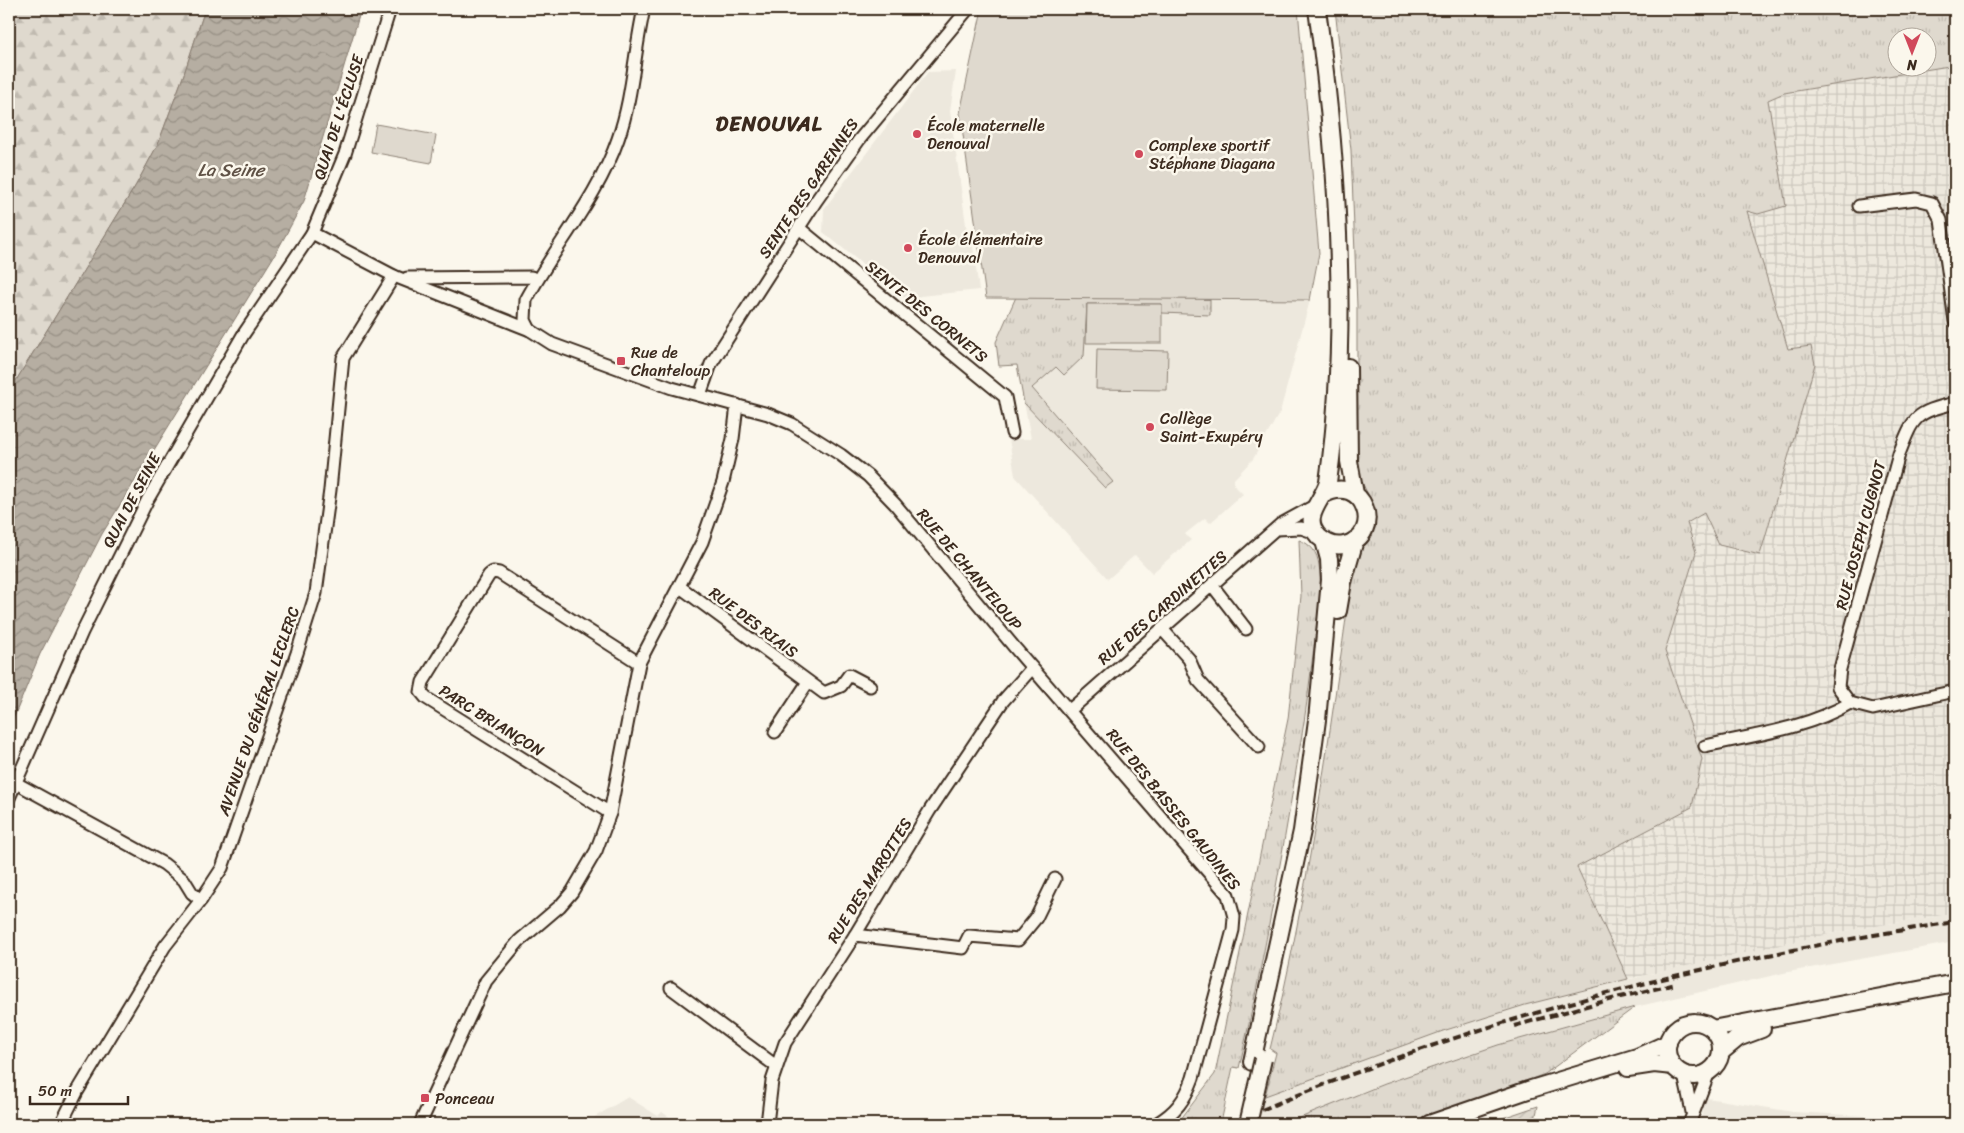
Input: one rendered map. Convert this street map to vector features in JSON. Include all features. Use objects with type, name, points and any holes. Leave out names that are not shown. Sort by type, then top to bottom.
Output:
[{"type":"main road","points":[[1248,1124],[1310,775],[1330,580],[1329,559],[1312,522],[1318,501],[1328,482],[1336,403],[1339,307],[1331,138],[1318,9]]},
{"type":"main road","points":[[1320,537],[1340,546],[1355,540],[1364,531],[1367,520],[1366,508],[1355,494],[1349,461],[1348,312],[1342,179],[1326,9]]},
{"type":"main road","points":[[1318,501],[1338,490],[1355,494]]},
{"type":"main road","points":[[1238,1124],[1258,1061],[1311,832],[1339,601],[1355,540]]},
{"type":"main road","points":[[1712,1029],[1955,982]]},
{"type":"main road","points":[[1721,1052],[1738,1038],[1760,1029],[1955,991]]},
{"type":"main road","points":[[1452,1124],[1634,1066],[1654,1064],[1697,1076],[1709,1072],[1717,1063],[1721,1052],[1719,1040],[1712,1029],[1701,1023],[1686,1024],[1673,1032],[1668,1043],[1668,1056],[1678,1070]]},
{"type":"main road","points":[[1429,1124],[1519,1092],[1637,1057],[1668,1043]]},
{"type":"street","name":"QUAI DE L'ÉCLUSE","points":[[312,233],[329,197],[345,154],[390,9]]},
{"type":"street","points":[[530,330],[524,315],[526,300],[593,190],[619,139],[627,109],[644,9]]},
{"type":"street","name":"SENTE DES GARENNES","points":[[700,396],[711,364],[799,228],[859,140],[966,11]]},
{"type":"street","points":[[1858,206],[1916,199],[1932,203],[1941,220],[1955,321]]},
{"type":"street","name":"SENTE DES CORNETS","points":[[799,228],[1005,397],[1012,432]]},
{"type":"street","name":"RUE DE CHANTELOUP","points":[[312,233],[400,278],[504,322],[530,330],[540,338],[560,347],[672,388],[737,405],[792,424],[841,455],[868,476],[895,504],[1032,668]]},
{"type":"street","name":"QUAI DE SEINE","points":[[9,798],[82,632],[148,499],[243,335],[312,233]]},
{"type":"street","points":[[400,278],[531,277],[537,280]]},
{"type":"street","name":"AVENUE DU GÉNÉRAL LECLERC","points":[[61,1124],[77,1092],[165,946],[201,900],[222,868],[297,654],[316,593],[330,490],[343,358],[400,278]]},
{"type":"street","points":[[504,322],[516,321],[524,315]]},
{"type":"street","name":"RUE JOSEPH CUGNOT","points":[[1850,702],[1838,687],[1840,670],[1899,454],[1912,423],[1925,410],[1955,403]]},
{"type":"street","points":[[420,1124],[486,981],[519,941],[560,906],[572,892],[596,851],[610,813],[639,663],[680,588],[702,542],[723,482],[733,439],[737,405]]},
{"type":"street","name":"RUE DES CARDINETTES","points":[[1070,710],[1276,529],[1318,501]]},
{"type":"street","points":[[1276,529],[1301,528],[1320,537]]},
{"type":"street","name":"PARC BRIANÇON","points":[[610,813],[426,698],[421,692],[423,682],[489,575],[493,572],[506,578],[639,663]]},
{"type":"street","points":[[1212,586],[1246,629]]},
{"type":"street","name":"RUE DES RIAIS","points":[[680,588],[824,694],[841,686],[849,675],[870,686]]},
{"type":"street","points":[[1162,629],[1188,659],[1198,680],[1259,747]]},
{"type":"street","name":"RUE DES BASSES GAUDINES","points":[[1032,668],[1228,895],[1231,903],[1233,930],[1193,1078],[1186,1098],[1178,1108],[1156,1124]]},
{"type":"street","name":"RUE DES MAROTTES","points":[[767,1124],[776,1066],[785,1043],[855,934],[930,810],[1008,695],[1032,668]]},
{"type":"street","points":[[775,732],[808,682]]},
{"type":"street","points":[[1705,746],[1783,730],[1828,716],[1850,702],[1873,709],[1955,691]]},
{"type":"street","points":[[16,783],[164,864],[184,880],[192,893],[201,900]]},
{"type":"street","points":[[855,934],[963,948],[969,936],[1018,940],[1036,918],[1055,879]]},
{"type":"street","points":[[671,988],[776,1066]]},
{"type":"street","points":[[1678,1070],[1692,1112]]},
{"type":"street","points":[[1689,1124],[1692,1112],[1709,1072]]},
{"type":"shaded area","points":[[1955,60],[1955,913],[1834,933],[1628,979],[1577,867],[1692,807],[1702,759],[1665,651],[1696,552],[1687,523],[1704,513],[1760,555],[1814,364],[1811,346],[1788,350],[1746,211],[1786,206],[1768,100],[1783,93],[1886,74],[1886,78],[1936,78],[1936,65]]},
{"type":"shaded area","points":[[956,71],[950,111],[968,239],[972,239],[979,290],[920,296],[913,305],[901,295],[903,290],[895,285],[893,289],[823,232],[824,209],[928,72]]},
{"type":"shaded area","name":"Collège Saint-Exupéry","points":[[1016,297],[1310,300],[1280,412],[1253,459],[1234,479],[1234,485],[1243,494],[1210,523],[1205,518],[1185,534],[1191,540],[1152,573],[1135,555],[1108,579],[1015,476],[1009,439],[1031,439],[1017,365],[999,366],[996,342]]},
{"type":"shaded area","points":[[1955,913],[1955,942],[1788,972],[1635,1007],[1498,1045],[1384,1084],[1285,1124],[1258,1124],[1265,1096],[1368,1056],[1525,1005],[1732,954],[1834,933]]},
{"type":"shaded area","points":[[628,1097],[658,1116],[662,1112],[679,1124],[605,1124],[593,1118]]},
{"type":"shaded area","points":[[1707,1098],[1793,1112],[1884,1117],[1884,1124],[1699,1124]]},
{"type":"green space","points":[[9,9],[205,9],[184,74],[158,144],[136,185],[9,392]]},
{"type":"green space","name":"Complexe sportif Stéphane Diagana","points":[[982,9],[1298,9],[1319,253],[1310,300],[986,298],[960,113]]},
{"type":"green space","points":[[1335,9],[1955,9],[1955,65],[1936,68],[1936,28],[1886,28],[1886,76],[1784,93],[1768,100],[1786,206],[1758,214],[1747,211],[1788,349],[1811,346],[1815,364],[1760,555],[1719,545],[1704,513],[1687,523],[1696,552],[1665,651],[1702,759],[1692,807],[1577,867],[1628,979],[1525,1005],[1443,1031],[1265,1096],[1276,1053],[1270,1049],[1307,875],[1351,583],[1362,545],[1371,529],[1373,505],[1357,472],[1357,306],[1351,150]]},
{"type":"green space","points":[[376,124],[436,135],[431,163],[371,152]]},
{"type":"green space","points":[[1016,297],[1210,299],[1210,315],[1162,313],[1162,304],[1087,304],[1084,356],[1064,375],[1056,367],[1032,388],[1113,482],[1105,488],[1024,403],[1017,365],[999,366],[996,342]]},
{"type":"green space","points":[[1087,304],[1162,304],[1162,343],[1086,343]]},
{"type":"green space","points":[[1097,349],[1168,351],[1167,390],[1096,389]]},
{"type":"green space","points":[[1299,540],[1310,546],[1317,556],[1320,572],[1319,600],[1304,722],[1258,982],[1239,1068],[1233,1067],[1222,1118],[1208,1124],[1177,1124],[1215,1074],[1288,719],[1301,596]]},
{"type":"green space","points":[[1635,1007],[1545,1074],[1407,1124],[1285,1124],[1384,1084],[1498,1045]]},
{"type":"green space","points":[[1538,1106],[1534,1124],[1485,1124]]},
{"type":"water","name":"La Seine","points":[[205,9],[361,9],[304,201],[277,251],[102,534],[40,654],[9,729],[9,392],[136,185],[158,144],[184,74]]},
{"type":"railway","points":[[1229,1124],[1316,1088],[1405,1055],[1495,1025],[1585,999],[1769,955],[1955,922]]},
{"type":"railway","points":[[1514,1026],[1612,999],[1676,984]]},
{"type":"place","name":"École maternelle Denouval","points":[[917,134]]},
{"type":"place","name":"Complexe sportif Stéphane Diagana","points":[[1139,154]]},
{"type":"place","name":"École élémentaire Denouval","points":[[908,248]]},
{"type":"place","name":"Rue de Chanteloup","points":[[621,361]]},
{"type":"place","name":"Collège Saint-Exupéry","points":[[1150,427]]},
{"type":"place","name":"Ponceau","points":[[425,1098]]},
{"type":"district","name":"DENOUVAL","points":[[769,124]]}]
